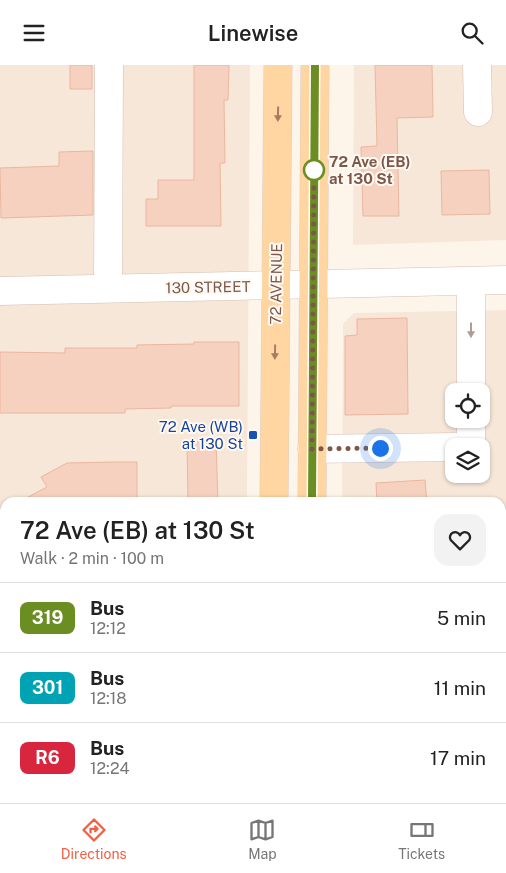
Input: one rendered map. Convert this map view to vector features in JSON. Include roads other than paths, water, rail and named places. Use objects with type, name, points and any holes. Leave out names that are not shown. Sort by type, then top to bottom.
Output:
[{"type":"main road","name":"72 AVENUE","points":[[274,497],[278,65]]},
{"type":"main road","points":[[312,497],[315,65]]},
{"type":"street","points":[[108,288],[109,65]]},
{"type":"street","points":[[476,65],[478,112]]},
{"type":"street","points":[[471,281],[471,383]]},
{"type":"street","name":"130 STREET","points":[[0,291],[506,281]]},
{"type":"street","points":[[312,449],[445,447]]},
{"type":"place","name":"72 Ave (EB) at 130 St","points":[[314,170]]},
{"type":"place","name":"72 Ave (WB) at 130 St","points":[[253,435]]}]
